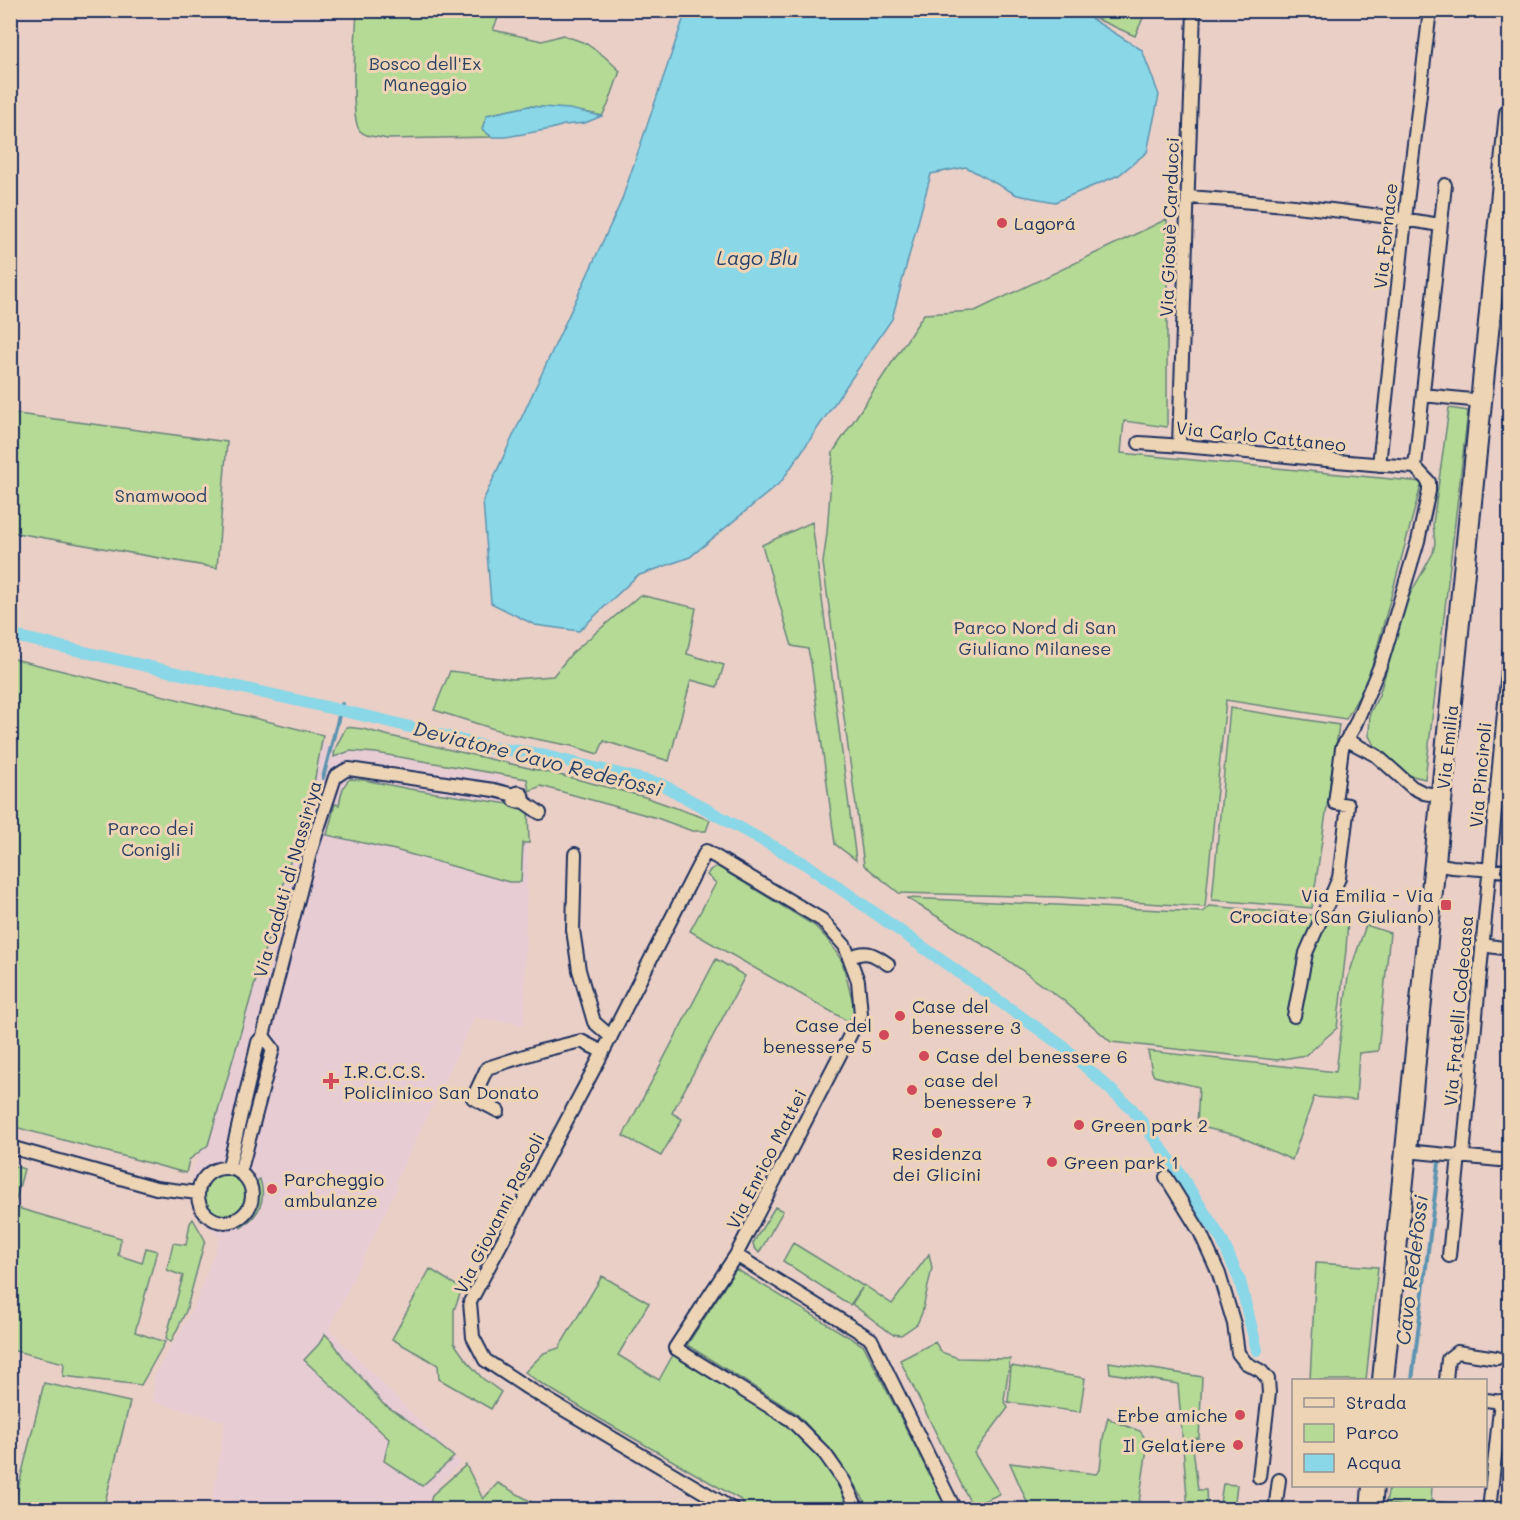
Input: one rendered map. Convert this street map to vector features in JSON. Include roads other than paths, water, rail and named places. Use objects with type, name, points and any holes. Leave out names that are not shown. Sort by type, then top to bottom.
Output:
[{"type":"main road","name":"Via Emilia","points":[[1383,1379],[1509,113]]},
{"type":"main road","points":[[1371,1509],[1373,1487]]},
{"type":"street","name":"Via Giosuè Carducci","points":[[1179,445],[1194,10]]},
{"type":"street","name":"Via Fornace","points":[[1379,465],[1430,10]]},
{"type":"street","points":[[1294,1016],[1306,953],[1339,878],[1348,805],[1335,804],[1342,748],[1355,725],[1382,661],[1418,541],[1429,491],[1429,482],[1415,467],[1445,185]]},
{"type":"street","points":[[1188,197],[1268,203],[1440,225]]},
{"type":"street","points":[[1423,395],[1481,401]]},
{"type":"street","name":"Via Carlo Cattaneo","points":[[1139,443],[1415,467]]},
{"type":"street","name":"Via Pinciroli","points":[[1489,869],[1506,714],[1509,648]]},
{"type":"street","points":[[1347,740],[1377,756],[1412,787],[1424,793],[1442,796]]},
{"type":"street","name":"Via Caduti di Nassiriya","points":[[235,1171],[229,1166],[258,1042],[262,1036],[310,853],[335,777],[349,769],[494,790],[518,798],[540,813]]},
{"type":"street","points":[[1496,792],[1509,793]]},
{"type":"street","name":"Via Enrico Mattei","points":[[706,851],[822,920],[844,946],[849,958],[858,981],[861,1014],[736,1256],[871,1339],[955,1509]]},
{"type":"street","name":"Via Giovanni Pascoli","points":[[706,851],[611,1037],[470,1302],[473,1338],[486,1360],[510,1377],[734,1509]]},
{"type":"street","points":[[575,854],[573,930],[579,970],[594,1022],[611,1037]]},
{"type":"street","points":[[1435,864],[1509,871]]},
{"type":"street","name":"Via Fratelli Codecasa","points":[[1449,1256],[1489,869]]},
{"type":"street","points":[[1482,945],[1509,949]]},
{"type":"street","points":[[849,958],[859,953],[872,953],[888,964]]},
{"type":"street","points":[[235,1171],[273,1049],[262,1036]]},
{"type":"street","points":[[498,1111],[473,1098],[487,1068],[581,1041],[603,1052]]},
{"type":"street","points":[[10,1147],[156,1188],[198,1193]]},
{"type":"street","points":[[1406,1150],[1509,1161]]},
{"type":"street","points":[[221,1168],[235,1171],[246,1179],[250,1186],[252,1198],[250,1206],[236,1220],[223,1222],[210,1218],[201,1209],[198,1200],[200,1185],[208,1174],[221,1168]]},
{"type":"street","points":[[1166,1177],[1200,1232],[1220,1274],[1234,1324],[1238,1353],[1246,1363],[1262,1371],[1270,1384],[1259,1477]]},
{"type":"street","points":[[736,1256],[675,1348],[791,1420],[825,1454],[844,1481],[858,1509]]},
{"type":"street","points":[[1446,1379],[1448,1359],[1457,1352],[1497,1358]]},
{"type":"street","points":[[1487,1400],[1505,1402],[1489,1509]]},
{"type":"street","points":[[1275,1509],[1280,1480]]},
{"type":"water","name":"Lago Blu","points":[[686,11],[1079,11],[1142,50],[1159,95],[1147,152],[1119,175],[1055,202],[1017,195],[966,167],[931,174],[892,319],[781,482],[690,557],[637,576],[579,631],[535,625],[491,603],[483,501],[621,202]]},
{"type":"water","points":[[529,106],[569,109],[602,116],[585,123],[506,137],[492,137],[482,129],[487,115]]},
{"type":"waterway","name":"Deviatore Cavo Redefossi","points":[[10,635],[383,720],[490,748],[529,752],[661,784],[807,865],[1064,1047],[1133,1110],[1176,1168],[1222,1240],[1240,1281],[1257,1350]]},
{"type":"waterway","points":[[323,778],[342,704]]},
{"type":"waterway","name":"Cavo Redefossi","points":[[1412,1379],[1439,1162]]},
{"type":"place","name":"Lagorá","points":[[1002,223]]},
{"type":"place","name":"Via Emilia - Via Crociate (San Giuliano)","points":[[1446,905]]},
{"type":"place","name":"Case del benessere 3","points":[[900,1016]]},
{"type":"place","name":"Case del benessere 5","points":[[884,1035]]},
{"type":"place","name":"Case del benessere 6","points":[[924,1056]]},
{"type":"place","name":"I.R.C.C.S. Policlinico San Donato","points":[[331,1081]]},
{"type":"place","name":"case del benessere 7","points":[[912,1090]]},
{"type":"place","name":"Green park 2","points":[[1079,1125]]},
{"type":"place","name":"Residenza dei Glicini","points":[[937,1133]]},
{"type":"place","name":"Green park 1","points":[[1052,1162]]},
{"type":"place","name":"Parcheggio ambulanze","points":[[272,1189]]},
{"type":"place","name":"Erbe amiche","points":[[1240,1415]]},
{"type":"place","name":"Il Gelatiere","points":[[1238,1445]]},
{"type":"park label","name":"Bosco dell'Ex Maneggio","points":[[425,73]]},
{"type":"park label","name":"Snamwood","points":[[161,495]]},
{"type":"park label","name":"Parco Nord di San Giuliano Milanese","points":[[1035,637]]},
{"type":"park label","name":"Parco dei Conigli","points":[[151,838]]}]
